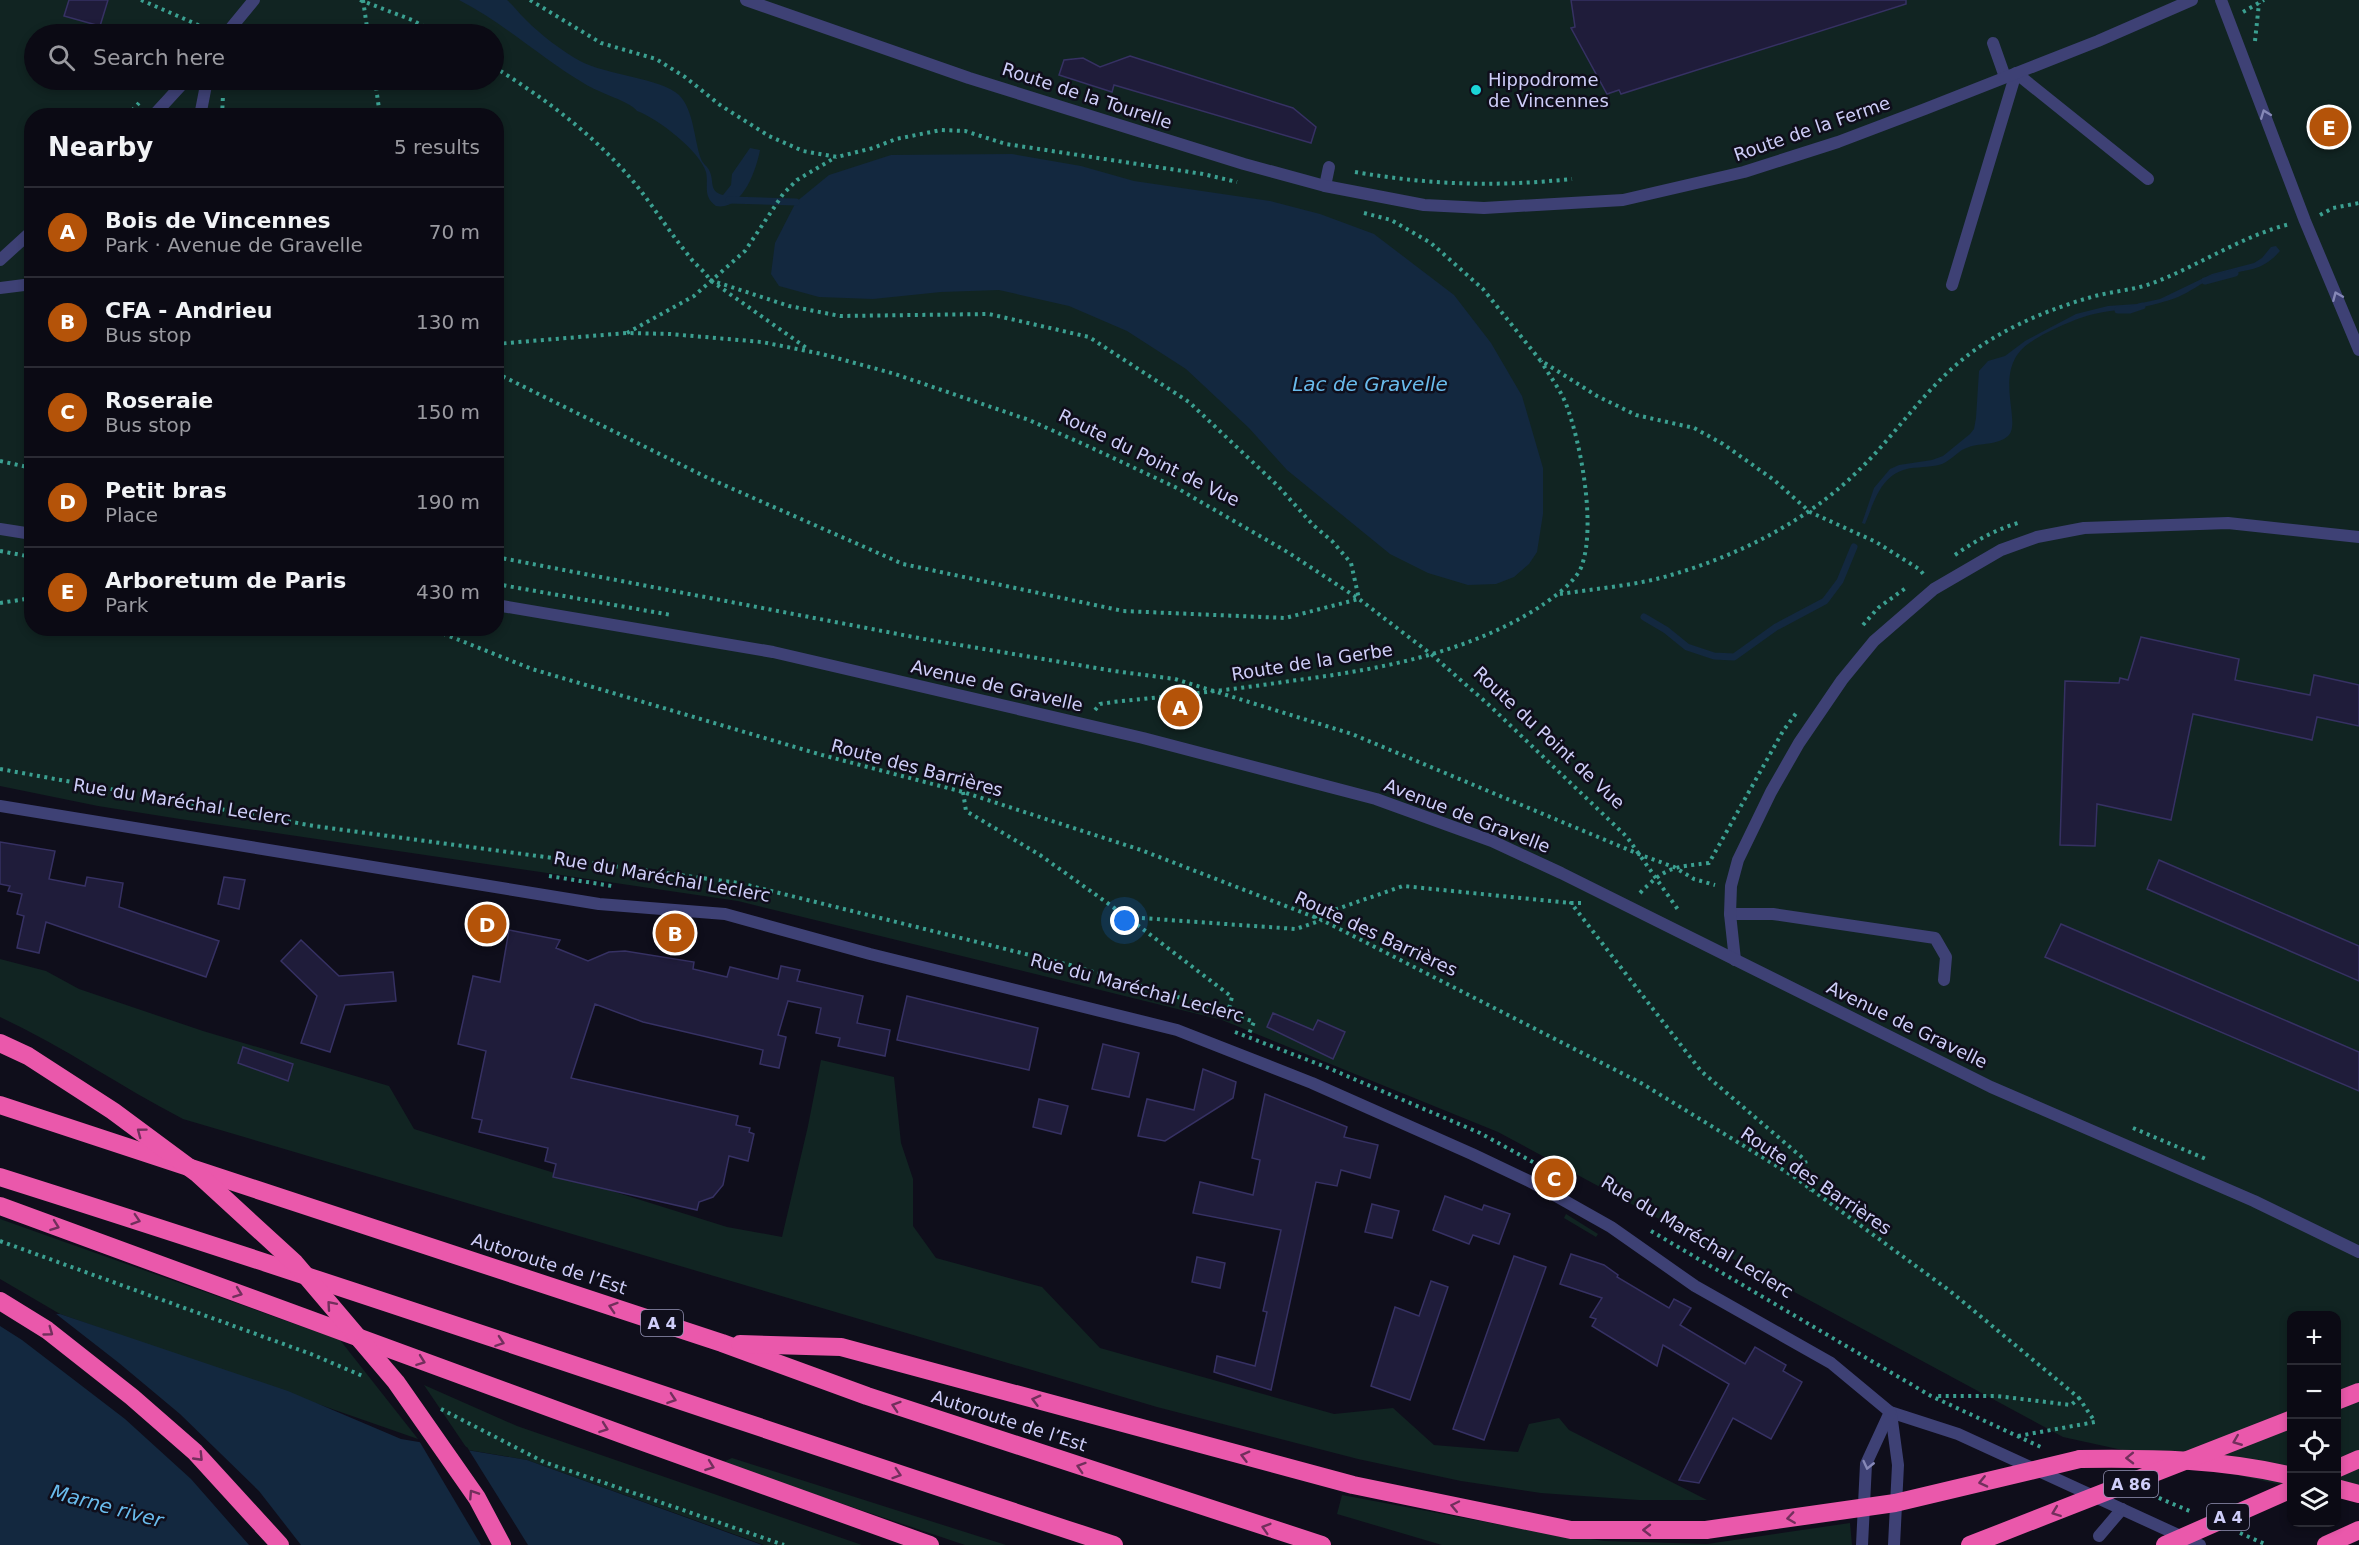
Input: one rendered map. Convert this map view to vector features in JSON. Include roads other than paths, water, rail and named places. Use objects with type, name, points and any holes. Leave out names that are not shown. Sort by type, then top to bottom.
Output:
[{"type":"highway","points":[[0,1043],[28,1056],[113,1111],[198,1174],[295,1263],[396,1382],[477,1498],[502,1545]]},
{"type":"highway","name":"Autoroute de l’Est","points":[[0,1105],[722,1343],[867,1396],[1322,1545]]},
{"type":"highway","points":[[0,1177],[1114,1545]]},
{"type":"highway","points":[[0,1206],[930,1545]]},
{"type":"highway","points":[[0,1300],[47,1330],[195,1452],[280,1545]]},
{"type":"highway","points":[[722,1343],[841,1347],[1353,1485],[1570,1530],[1706,1530],[1895,1503],[2080,1460],[2154,1458],[2256,1467],[2287,1475]]},
{"type":"highway","points":[[2341,1399],[2359,1392]]},
{"type":"highway","name":"A 86","points":[[1970,1545],[2287,1421]]},
{"type":"highway","points":[[2341,1467],[2359,1459]]},
{"type":"highway","points":[[2341,1489],[2359,1494]]},
{"type":"highway","name":"A 4","points":[[2165,1545],[2287,1491]]},
{"type":"highway","points":[[2326,1545],[2359,1530]]},
{"type":"street","points":[[234,24],[254,0]]},
{"type":"street","name":"Route de la Tourelle","points":[[746,0],[1003,88],[1192,149],[1326,186],[1424,205]]},
{"type":"street","name":"Route de la Ferme","points":[[1424,205],[1484,208],[1623,200],[1744,172],[1838,142],[2011,75],[2192,0]]},
{"type":"street","points":[[2221,0],[2306,221],[2359,350]]},
{"type":"street","points":[[1993,43],[2011,75],[2148,178]]},
{"type":"street","points":[[1952,285],[2011,75]]},
{"type":"street","points":[[160,108],[177,90]]},
{"type":"street","points":[[202,108],[205,90]]},
{"type":"street","points":[[1326,186],[1329,167]]},
{"type":"street","points":[[0,260],[24,238]]},
{"type":"street","points":[[0,288],[24,285]]},
{"type":"street","points":[[1735,960],[1730,914],[1731,886],[1738,860],[1798,743],[1874,641],[1934,589],[2001,550],[2037,537],[2084,528],[2228,523],[2359,537]]},
{"type":"street","points":[[0,529],[24,533]]},
{"type":"street","name":"Avenue de Gravelle","points":[[504,605],[773,652],[1143,738],[1339,788],[1386,803],[1492,841],[1633,907],[1990,1087],[2254,1202],[2359,1252]]},
{"type":"street","name":"Rue du Maréchal Leclerc","points":[[0,806],[599,904],[725,914],[870,954],[1177,1030],[1312,1083],[1472,1154],[1533,1184],[1611,1227],[1695,1286],[1831,1363],[1890,1412],[1958,1434],[2200,1545]]},
{"type":"street","points":[[1730,914],[1773,914],[1935,938],[1946,957],[1944,980]]},
{"type":"street","points":[[1862,1545],[1866,1464],[1890,1412]]},
{"type":"street","points":[[1890,1412],[1898,1465],[1894,1545]]},
{"type":"street","points":[[2099,1536],[2122,1509]]},
{"type":"water","points":[[459,0],[507,0],[545,37],[580,61],[671,89],[679,95],[688,109],[701,159],[711,174],[715,191],[723,195],[731,185],[732,174],[750,148],[760,150],[746,188],[733,202],[725,206],[716,206],[707,194],[706,172],[702,164],[677,136],[628,104],[590,87],[569,74],[504,28],[504,24],[498,24]]},
{"type":"water","name":"Lac de Gravelle","points":[[1012,154],[1081,166],[1134,181],[1270,201],[1320,214],[1374,234],[1454,295],[1491,343],[1522,396],[1543,468],[1543,514],[1537,552],[1529,564],[1514,577],[1496,584],[1468,585],[1428,573],[1390,554],[1287,470],[1249,428],[1186,369],[1127,331],[1069,306],[999,290],[941,292],[873,299],[819,297],[779,286],[771,274],[775,243],[796,202],[829,175],[891,155]]},
{"type":"water","points":[[2276,246],[2280,251],[2273,258],[2251,270],[2213,278],[2167,301],[2145,307],[2087,316],[2069,322],[2028,344],[2017,355],[2011,368],[2009,381],[2012,429],[2008,436],[1999,441],[1965,448],[1942,464],[1911,468],[1893,475],[1880,489],[1865,524],[1862,523],[1874,488],[1890,469],[1943,456],[1974,429],[1979,371],[1988,361],[2005,356],[2025,341],[2076,314],[2108,306],[2137,304],[2160,299],[2212,274],[2254,263],[2262,258],[2271,247]]},
{"type":"water","name":"Marne river","points":[[0,1312],[60,1314],[288,1391],[401,1439],[527,1460],[762,1545],[0,1545]]},
{"type":"waterway","points":[[729,200],[796,202]]},
{"type":"waterway","points":[[2205,281],[2235,273]]},
{"type":"waterway","points":[[2118,310],[2130,310],[2142,306]]},
{"type":"waterway","points":[[1644,617],[1666,630],[1687,647],[1714,656],[1734,657],[1776,627],[1825,601],[1840,581],[1854,547]]},
{"type":"place","name":"Hippodrome de Vincennes","points":[[1476,90]]},
{"type":"place","name":"Arboretum de Paris","points":[[2329,127]]},
{"type":"place","name":"Bois de Vincennes","points":[[1180,707]]},
{"type":"place","name":"Petit bras","points":[[487,924]]},
{"type":"place","name":"CFA - Andrieu","points":[[675,933]]},
{"type":"place","name":"Roseraie","points":[[1554,1178]]}]
